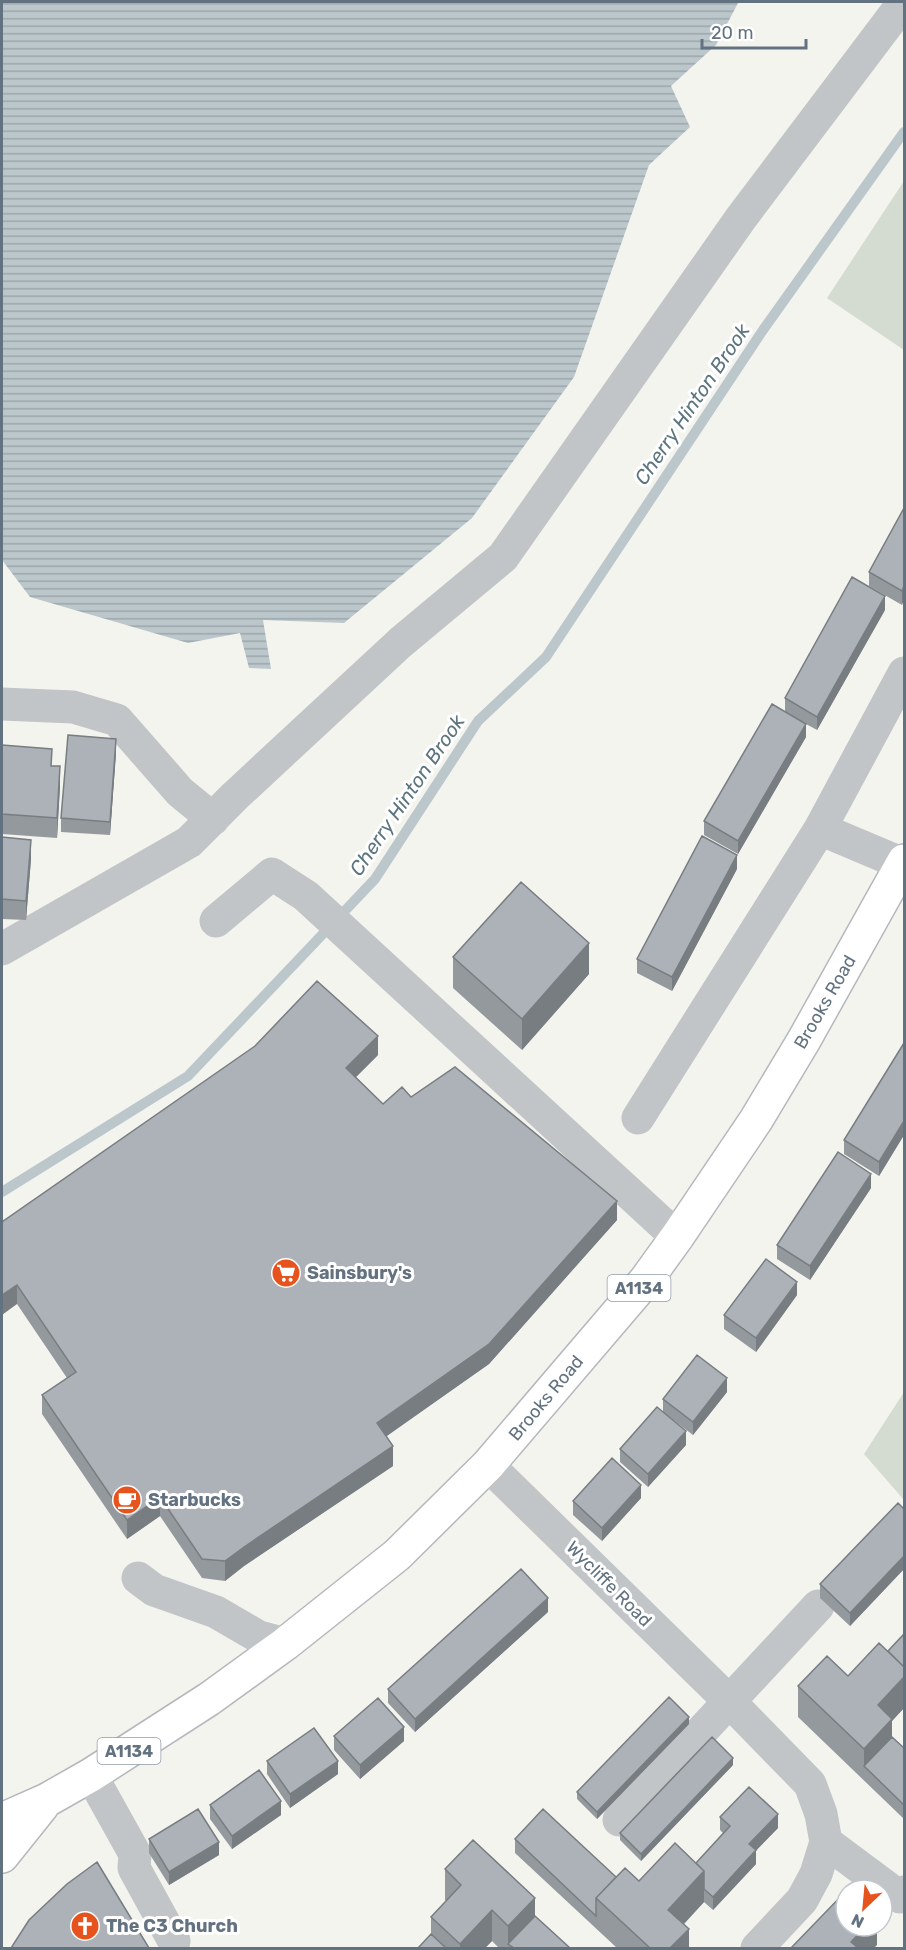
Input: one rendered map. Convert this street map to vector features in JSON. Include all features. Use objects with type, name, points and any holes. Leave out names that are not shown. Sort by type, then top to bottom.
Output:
[{"type":"main road","name":"Brooks Road","points":[[2,1820],[47,1800],[91,1775],[209,1699],[285,1644],[397,1555],[488,1465],[646,1280],[677,1237],[762,1110],[904,862]]},
{"type":"main road","name":"Brooks Road","points":[[2,1856],[47,1800]]},
{"type":"street","points":[[2,949],[189,842],[401,642],[503,557],[741,218],[904,2]]},
{"type":"street","points":[[638,1118],[820,830],[904,673]]},
{"type":"street","points":[[2,704],[73,707],[117,720],[180,792],[213,819]]},
{"type":"street","name":"Brooks Road","points":[[820,830],[904,862]]},
{"type":"street","points":[[216,921],[272,874],[306,896],[677,1237]]},
{"type":"street","name":"Wycliffe Road","points":[[488,1465],[730,1702],[810,1784],[821,1814],[826,1842],[816,1874],[802,1900],[757,1948]]},
{"type":"street","points":[[138,1578],[154,1590],[216,1612],[259,1637],[285,1644]]},
{"type":"street","points":[[619,1820],[818,1606]]},
{"type":"street","points":[[91,1775],[135,1854],[134,1869],[174,1941]]},
{"type":"street","points":[[826,1842],[900,1897],[904,1892]]},
{"type":"shaded area","points":[[2,2],[743,2],[738,3],[716,45],[671,86],[690,127],[649,165],[574,377],[472,518],[344,623],[263,620],[271,669],[249,668],[240,633],[188,643],[30,597],[2,560]]},
{"type":"shaded area","points":[[904,181],[904,350],[827,298]]},
{"type":"shaded area","points":[[904,1392],[904,1500],[864,1454]]},
{"type":"building","points":[[904,508],[904,586],[902,591],[869,572]]},
{"type":"building","points":[[852,577],[885,596],[817,717],[785,698]]},
{"type":"building","points":[[772,704],[806,724],[738,841],[704,821]]},
{"type":"building","points":[[68,735],[116,739],[110,822],[61,818]]},
{"type":"building","points":[[2,745],[52,749],[51,766],[60,766],[57,818],[2,814]]},
{"type":"building","points":[[702,836],[737,855],[672,977],[637,959]]},
{"type":"building","points":[[2,837],[31,840],[26,901],[2,899]]},
{"type":"building","points":[[521,882],[589,943],[522,1019],[453,957]]},
{"type":"building","name":"Sainsbury's","points":[[317,981],[378,1036],[346,1068],[383,1104],[402,1087],[411,1097],[455,1067],[617,1201],[489,1344],[377,1423],[393,1446],[225,1561],[202,1559],[160,1497],[127,1520],[42,1395],[76,1372],[17,1285],[2,1295],[2,1222],[255,1046]]},
{"type":"building","points":[[904,1043],[904,1121],[879,1162],[844,1140]]},
{"type":"building","points":[[838,1152],[871,1174],[810,1266],[777,1245]]},
{"type":"building","points":[[766,1259],[797,1282],[756,1338],[724,1315]]},
{"type":"building","points":[[697,1355],[727,1378],[693,1422],[663,1399]]},
{"type":"building","points":[[657,1407],[686,1431],[648,1474],[620,1449]]},
{"type":"building","points":[[612,1458],[641,1485],[602,1528],[573,1501]]},
{"type":"building","points":[[898,1503],[904,1509],[904,1556],[850,1613],[820,1584]]},
{"type":"building","points":[[521,1569],[548,1598],[415,1719],[388,1689]]},
{"type":"building","points":[[904,1634],[904,1667],[888,1651]]},
{"type":"building","points":[[879,1643],[904,1667],[904,1677],[878,1705],[892,1719],[864,1749],[798,1686],[827,1656],[848,1676]]},
{"type":"building","points":[[669,1697],[689,1717],[597,1812],[577,1792]]},
{"type":"building","points":[[378,1698],[404,1727],[360,1765],[334,1736]]},
{"type":"building","points":[[314,1728],[338,1761],[290,1794],[267,1761]]},
{"type":"building","points":[[712,1737],[733,1758],[641,1854],[620,1833]]},
{"type":"building","points":[[892,1737],[904,1748],[904,1805],[864,1766]]},
{"type":"building","points":[[259,1770],[281,1801],[232,1836],[210,1805]]},
{"type":"building","points":[[749,1787],[778,1814],[749,1844],[756,1850],[713,1897],[704,1889],[704,1871],[696,1863],[730,1826],[720,1817]]},
{"type":"building","points":[[198,1809],[219,1842],[169,1872],[149,1839]]},
{"type":"building","points":[[543,1809],[616,1877],[596,1898],[596,1916],[515,1839]]},
{"type":"building","points":[[473,1840],[535,1898],[508,1926],[492,1910],[460,1944],[431,1917],[461,1885],[445,1869]]},
{"type":"building","points":[[675,1843],[704,1871],[668,1910],[689,1929],[670,1948],[650,1948],[596,1898],[625,1868],[639,1881]]},
{"type":"building","points":[[97,1862],[149,1948],[11,1948],[29,1920],[67,1884]]},
{"type":"building","points":[[834,1903],[834,1938],[855,1938],[851,1942],[858,1948],[791,1948]]},
{"type":"building","points":[[535,1916],[570,1948],[514,1948],[508,1944]]},
{"type":"building","points":[[431,1934],[446,1948],[418,1948]]},
{"type":"waterway","name":"Cherry Hinton Brook","points":[[2,1192],[188,1076],[375,879],[478,721],[546,657],[763,330],[904,132]]},
{"type":"place","name":"Sainsbury's","points":[[286,1273]]},
{"type":"place","name":"Starbucks","points":[[127,1500]]},
{"type":"place","name":"The C3 Church","points":[[85,1926]]}]
